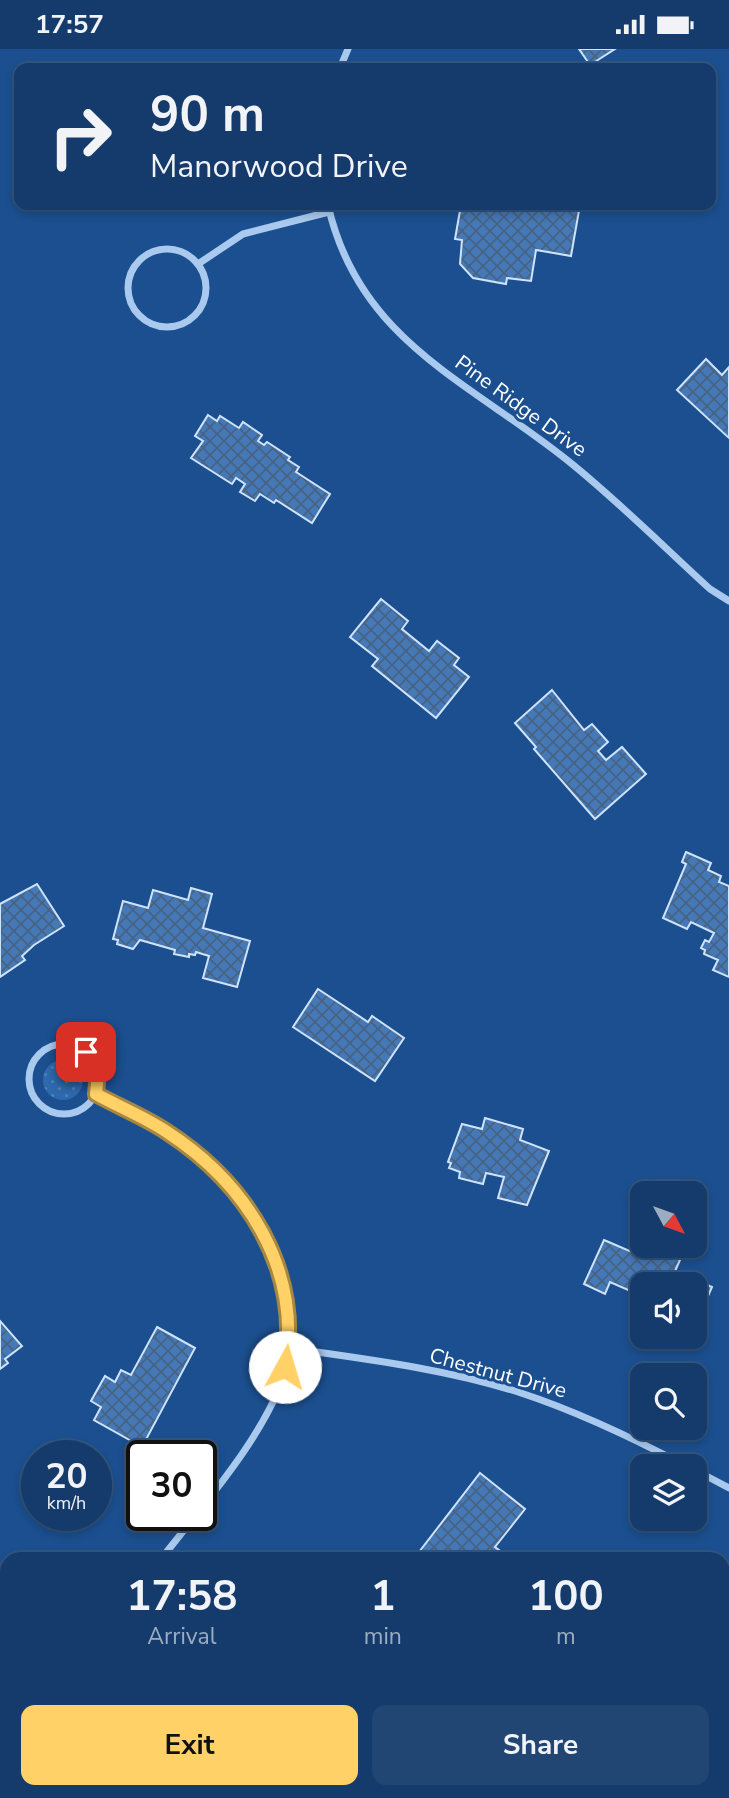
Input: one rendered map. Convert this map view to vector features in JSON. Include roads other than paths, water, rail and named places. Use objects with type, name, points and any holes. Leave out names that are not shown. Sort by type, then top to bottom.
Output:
[{"type":"street","name":"Pine Ridge Drive","points":[[198,264],[243,234],[322,210]]},
{"type":"street","name":"Pine Ridge Drive","points":[[330,210],[338,242],[356,278],[395,332],[428,360],[571,463],[710,589],[729,601]]},
{"type":"street","points":[[156,251],[179,251],[198,264],[204,274],[205,297],[201,308],[184,324],[173,327],[150,324],[133,308],[128,286],[137,264],[145,256],[156,251]]},
{"type":"street","points":[[53,1047],[76,1047],[86,1052],[98,1072],[96,1094],[80,1111],[69,1114],[47,1110],[32,1094],[30,1071],[35,1060],[53,1047]]},
{"type":"street","points":[[96,1094],[166,1131],[218,1172],[240,1196],[259,1224],[277,1263],[287,1311],[288,1348],[280,1387],[256,1432],[217,1487]]},
{"type":"street","name":"Chestnut Drive","points":[[288,1348],[365,1359],[517,1392],[618,1430],[663,1454]]},
{"type":"street","points":[[707,1476],[729,1488]]},
{"type":"street","points":[[167,1552],[184,1531]]}]
